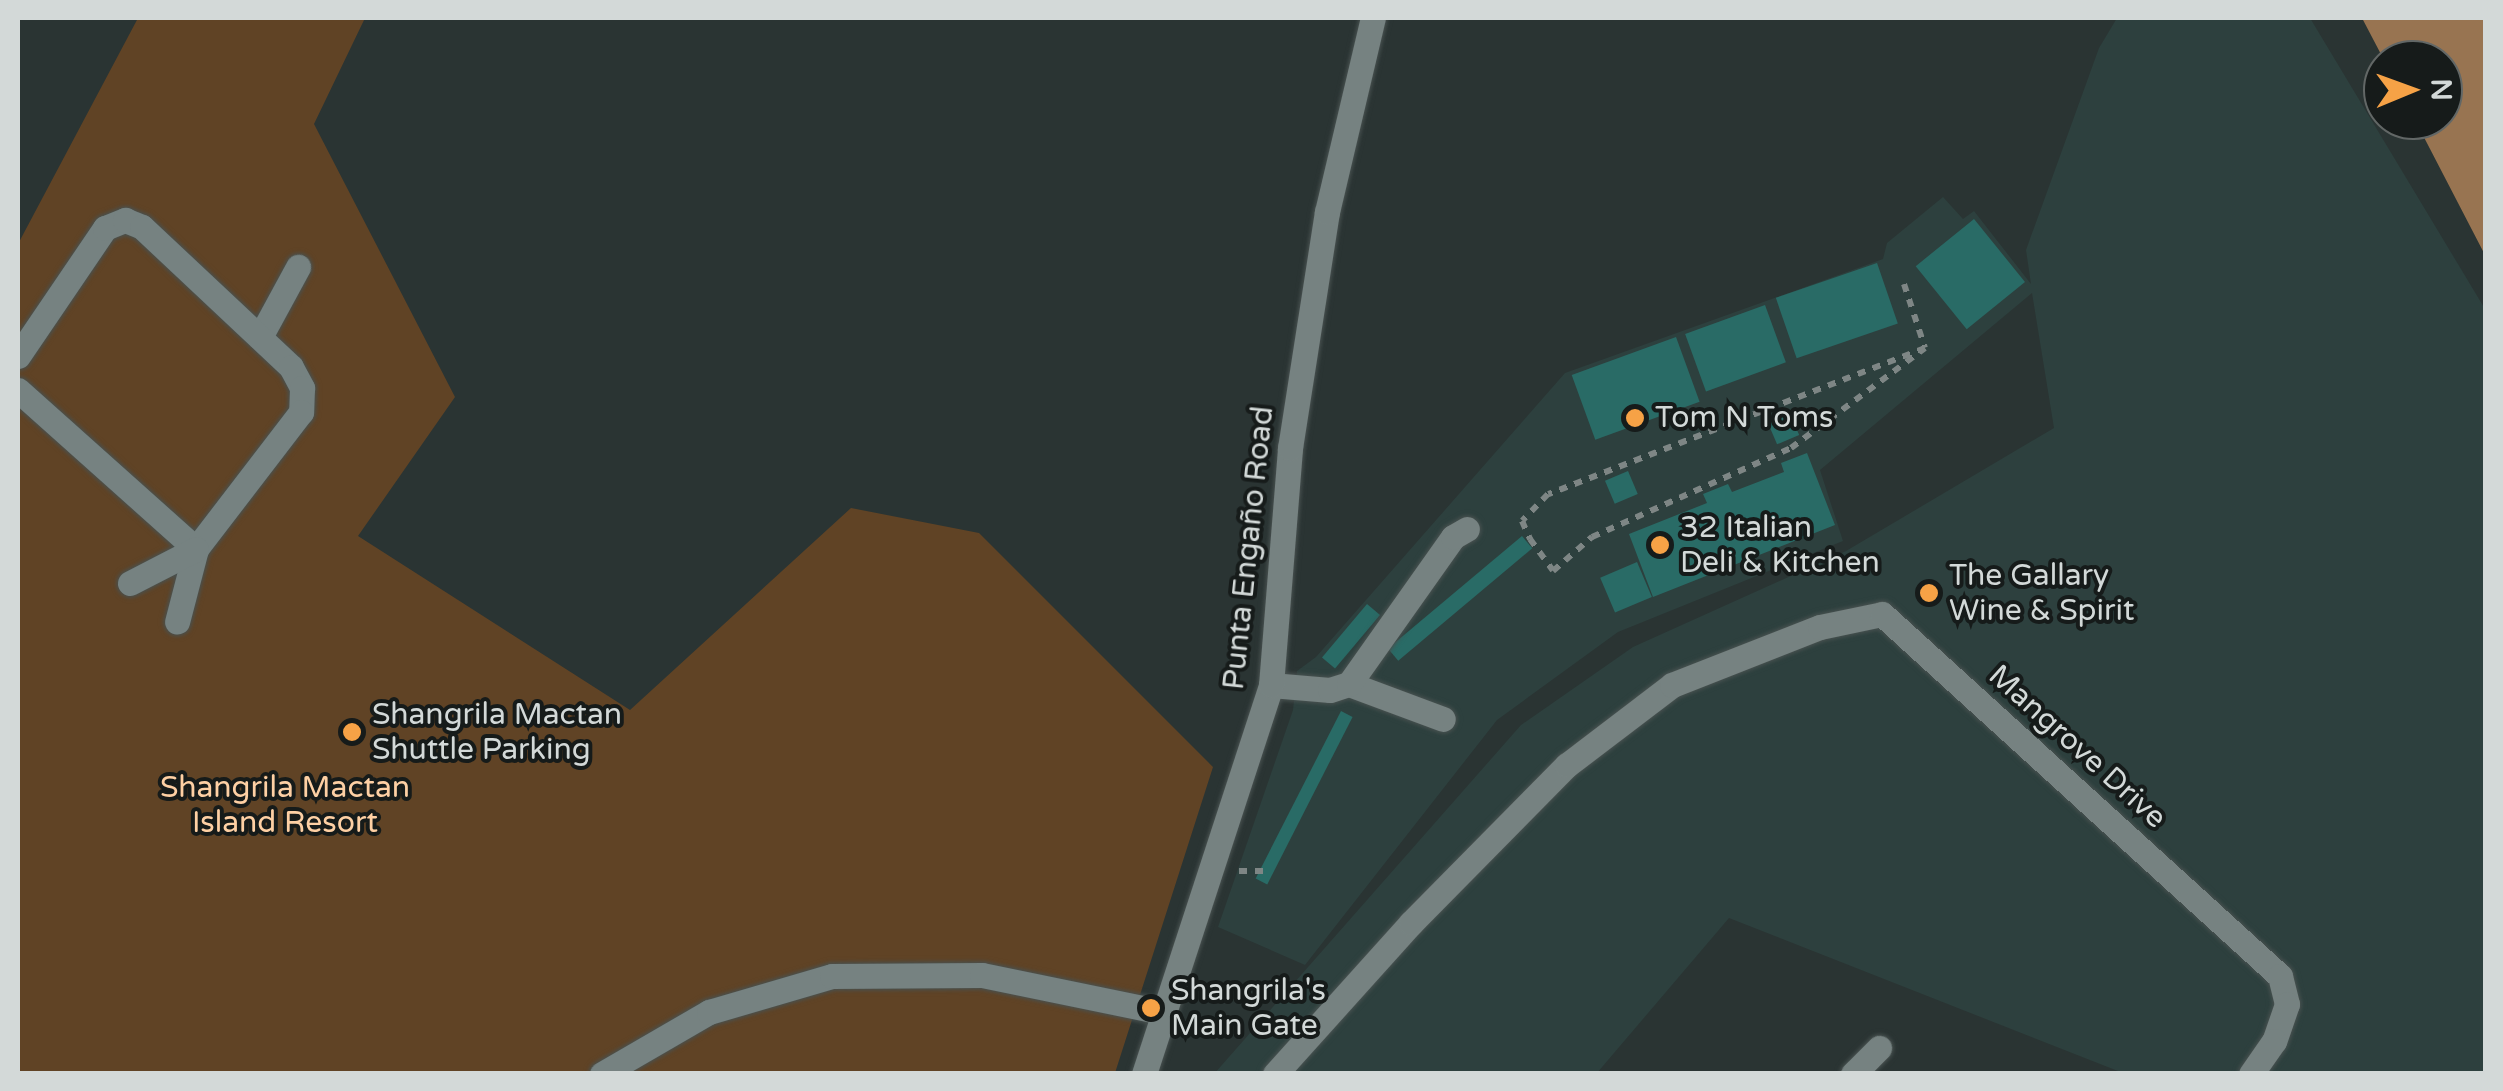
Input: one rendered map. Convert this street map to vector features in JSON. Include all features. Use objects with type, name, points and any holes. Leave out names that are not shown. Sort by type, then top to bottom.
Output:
[{"type":"street","name":"Punta Engaño Road","points":[[1144,1074],[1271,685],[1290,448],[1327,212],[1372,18]]},
{"type":"street","points":[[18,356],[105,228],[118,220],[142,227],[260,336],[298,378],[301,412],[196,549],[178,622]]},
{"type":"street","points":[[260,336],[298,267]]},
{"type":"street","points":[[18,390],[196,549]]},
{"type":"street","points":[[1271,685],[1330,690],[1349,684],[1453,537],[1467,528]]},
{"type":"street","points":[[130,583],[196,549]]},
{"type":"street","name":"Mangrove Drive","points":[[1276,1074],[1411,923],[1567,765],[1656,696],[1820,627],[1882,614],[2280,976],[2288,1004],[2274,1041],[2252,1074]]},
{"type":"street","points":[[1349,684],[1443,720]]},
{"type":"street","points":[[602,1074],[710,1012],[832,976],[982,975],[1162,1012]]},
{"type":"street","points":[[1854,1074],[1880,1048]]},
{"type":"path","points":[[1904,284],[1924,348]]},
{"type":"path","points":[[1924,348],[1791,448],[1592,537],[1553,571],[1528,541],[1522,521],[1548,494],[1924,348]]},
{"type":"shaded area","points":[[2117,18],[2310,18],[2363,106],[2363,140],[2383,140],[2485,309],[2485,1073],[2123,1073],[1729,918],[1597,1073],[1214,1074],[1521,725],[1633,647],[1846,551],[2054,428],[2032,293],[1820,470],[1843,541],[1618,632],[1497,720],[1305,965],[1218,927],[1293,710],[1297,671],[1316,657],[1565,373],[1883,259],[1887,243],[1943,197],[1963,219],[1974,211],[2031,284],[2026,250],[2099,48]]},
{"type":"shaded area","points":[[2362,18],[2485,18],[2485,255],[2425,140],[2463,140],[2463,40],[2374,40]]},
{"type":"green space","name":"Shangrila Mactan Island Resort","points":[[138,18],[365,18],[314,124],[455,397],[358,536],[630,710],[851,508],[979,533],[1213,767],[1115,1073],[18,1074],[18,244]]},
{"type":"building","points":[[1974,219],[2025,282],[1967,329],[1916,266]]},
{"type":"building","points":[[1877,263],[1898,324],[1797,358],[1776,298]]},
{"type":"building","points":[[1765,305],[1786,362],[1706,391],[1685,334]]},
{"type":"building","points":[[1676,337],[1700,402],[1595,440],[1572,375]]},
{"type":"building","points":[[1789,411],[1799,435],[1777,444],[1767,420]]},
{"type":"building","points":[[1807,453],[1835,525],[1653,597],[1629,534],[1707,503],[1703,494],[1728,484],[1732,492],[1784,472],[1781,463]]},
{"type":"building","points":[[1628,471],[1638,494],[1615,504],[1605,481]]},
{"type":"building","points":[[1522,536],[1532,548],[1398,661],[1388,648]]},
{"type":"building","points":[[1637,562],[1652,597],[1615,613],[1600,578]]},
{"type":"building","points":[[1367,604],[1380,615],[1335,669],[1322,658]]},
{"type":"building","points":[[1341,711],[1353,717],[1267,884],[1256,879]]},
{"type":"place","name":"Tom N Toms","points":[[1635,418]]},
{"type":"place","name":"32 Italian Deli & Kitchen","points":[[1660,545]]},
{"type":"place","name":"The Gallary Wine & Spirit","points":[[1929,593]]},
{"type":"place","name":"Shangrila Mactan Shuttle Parking","points":[[352,732]]},
{"type":"place","name":"Shangrila's Main Gate","points":[[1151,1008]]}]
